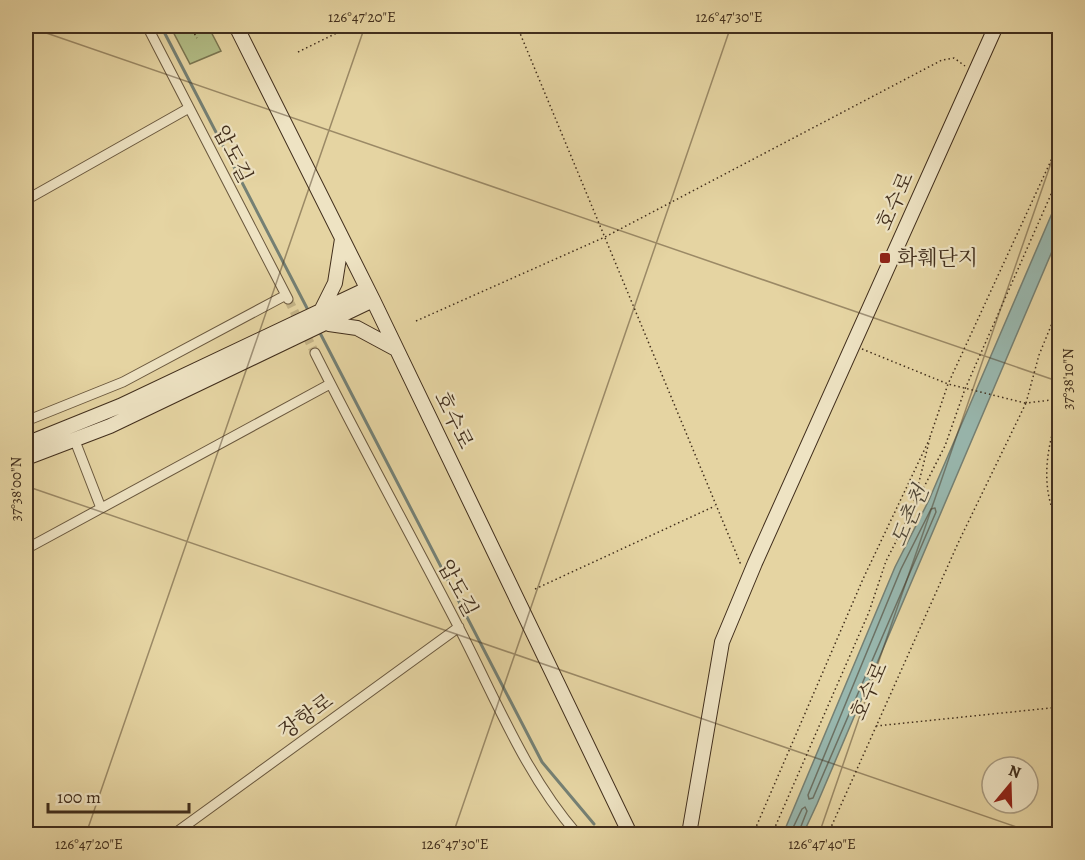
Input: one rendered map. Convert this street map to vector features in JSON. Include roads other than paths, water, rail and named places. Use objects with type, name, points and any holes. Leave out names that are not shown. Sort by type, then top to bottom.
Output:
[{"type":"main road","name":"호수로","points":[[236,26],[370,294],[630,834]]},
{"type":"main road","name":"호수로","points":[[689,834],[722,642],[747,580],[996,26]]},
{"type":"main road","points":[[317,321],[335,283],[342,239]]},
{"type":"main road","points":[[26,458],[72,434],[317,321],[370,294]]},
{"type":"main road","points":[[317,321],[357,328],[396,350]]},
{"type":"main road","points":[[26,444],[72,434]]},
{"type":"street","name":"압도길","points":[[63,408],[123,382],[287,297],[147,26]]},
{"type":"street","points":[[26,200],[189,108]]},
{"type":"street","name":"압도길","points":[[315,353],[459,627],[533,775],[554,808],[577,834]]},
{"type":"street","points":[[26,549],[330,384]]},
{"type":"street","points":[[26,421],[63,408],[101,508]]},
{"type":"street","name":"장항로","points":[[174,834],[182,831],[459,627]]},
{"type":"water","points":[[1059,197],[1059,235],[817,804],[803,834],[783,834],[895,567],[929,500]]},
{"type":"waterway","points":[[161,26],[309,312]]},
{"type":"waterway","points":[[319,331],[542,762],[594,824]]},
{"type":"tunnel","points":[[288,299],[315,353]]},
{"type":"place","name":"화훼단지","points":[[885,258]]},
{"type":"water label","name":"도촌천","points":[[910,516]]}]
